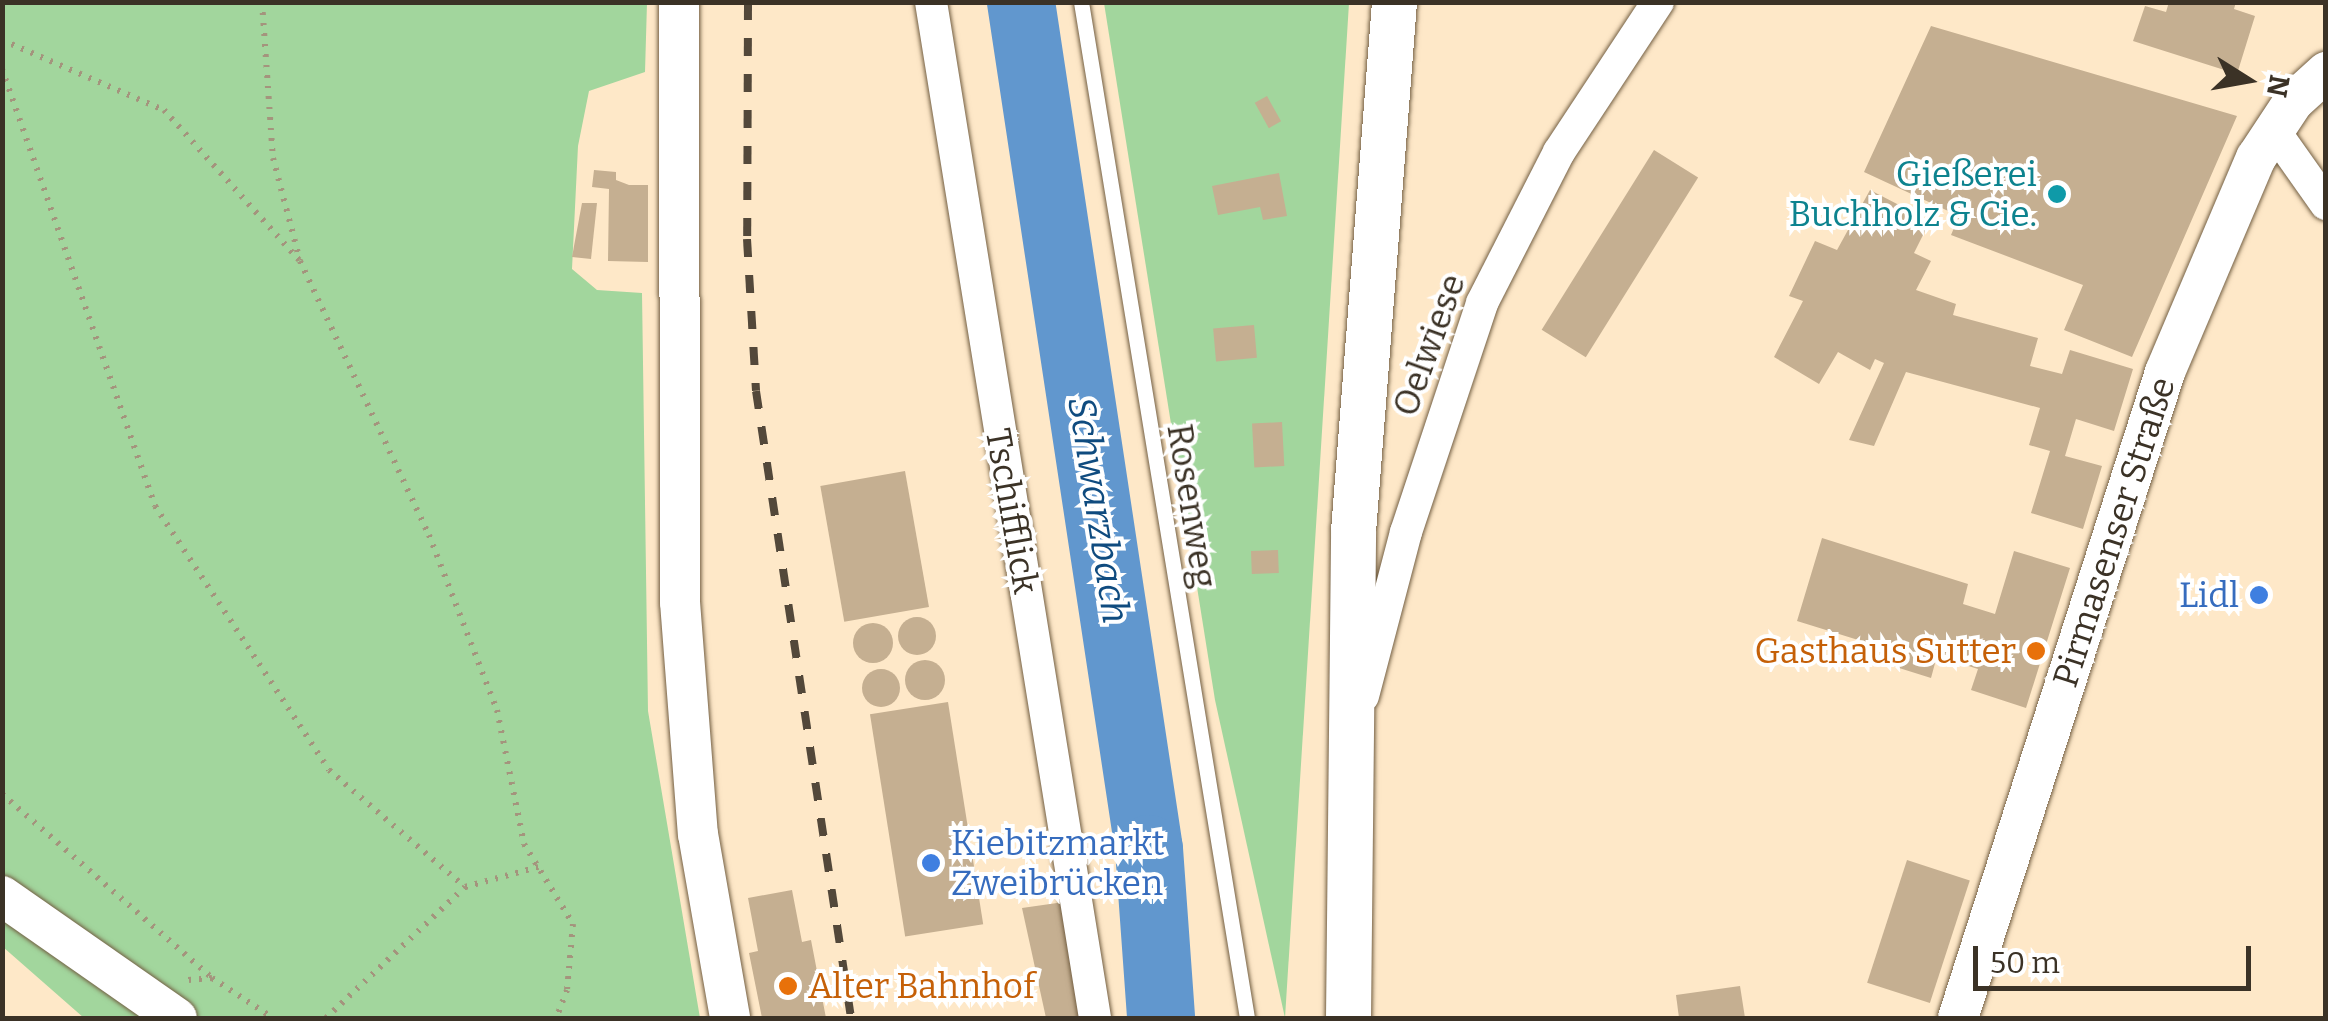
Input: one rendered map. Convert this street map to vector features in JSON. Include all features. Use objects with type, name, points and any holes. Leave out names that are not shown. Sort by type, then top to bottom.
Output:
[{"type":"main road","points":[[1348,1018],[1354,511],[1394,2]]},
{"type":"street","points":[[680,2],[677,170],[688,721],[698,834],[730,1018]]},
{"type":"street","name":"Tschifflick","points":[[931,2],[1095,1018]]},
{"type":"street","name":"Oelwiese","points":[[1350,746],[1406,532],[1482,303],[1612,88],[1658,2]]},
{"type":"street","name":"Pirmasenser Straße","points":[[1958,1018],[2165,372],[2226,220],[2273,129],[2326,72]]},
{"type":"street","points":[[2273,129],[2326,204]]},
{"type":"street","points":[[2,896],[177,1018]]},
{"type":"lane","name":"Rosenweg","points":[[1081,2],[1247,1018]]},
{"type":"path","points":[[262,2],[273,158],[300,261],[466,624],[498,710],[524,844],[572,924],[566,990],[556,1018]]},
{"type":"path","points":[[2,40],[164,110],[300,261]]},
{"type":"path","points":[[2,68],[155,506],[330,770],[465,887]]},
{"type":"path","points":[[2,794],[212,978],[273,1018]]},
{"type":"path","points":[[326,1018],[465,887],[538,867]]},
{"type":"path","points":[[130,986],[212,978]]},
{"type":"green space","points":[[3,3],[647,3],[645,72],[589,91],[578,146],[572,269],[597,290],[642,293],[648,711],[700,1018],[84,1018],[3,947]]},
{"type":"green space","points":[[1104,3],[1349,3],[1285,1018],[1215,700]]},
{"type":"building","points":[[2169,2],[2236,2],[2234,9],[2255,16],[2237,74],[2133,41],[2145,6],[2166,12]]},
{"type":"building","name":"Gießerei Buchholz & Cie.","points":[[1931,26],[2237,116],[2132,357],[2064,330],[2083,285],[1951,235],[1959,216],[1864,172]]},
{"type":"building","points":[[1267,96],[1281,121],[1269,128],[1255,103]]},
{"type":"building","points":[[1654,150],[1698,178],[1586,357],[1542,330]]},
{"type":"building","points":[[594,170],[616,172],[616,180],[629,185],[648,185],[648,262],[608,261],[609,189],[592,187]]},
{"type":"building","points":[[1279,173],[1287,216],[1263,220],[1260,207],[1218,215],[1212,186]]},
{"type":"building","points":[[1870,190],[1930,221],[1914,253],[1931,261],[1916,290],[1956,304],[1953,315],[2038,338],[2030,366],[2062,374],[2070,350],[2133,369],[2114,431],[2076,419],[2065,456],[2102,466],[2083,529],[2031,513],[2050,451],[2029,445],[2040,408],[1906,372],[1874,446],[1849,440],[1884,363],[1875,359],[1870,370],[1838,352],[1819,384],[1774,357],[1803,301],[1789,296],[1815,241],[1837,250]]},
{"type":"building","points":[[582,203],[597,203],[591,259],[572,257]]},
{"type":"building","points":[[1254,325],[1257,358],[1216,361],[1213,329]]},
{"type":"building","points":[[1282,422],[1284,466],[1254,468],[1252,424]]},
{"type":"building","points":[[905,471],[929,607],[844,622],[820,486]]},
{"type":"building","points":[[1822,538],[1968,584],[1963,604],[1995,614],[2014,551],[2070,568],[2026,708],[1971,690],[1978,669],[1937,656],[1931,678],[1880,662],[1884,648],[1797,621]]},
{"type":"building","points":[[1278,550],[1279,573],[1252,574],[1251,551]]},
{"type":"building","points":[[917,617],[930,623],[936,636],[930,649],[917,655],[904,649],[898,636],[904,623]]},
{"type":"building","points":[[873,623],[887,629],[893,643],[887,657],[873,663],[859,657],[853,643],[859,629]]},
{"type":"building","points":[[925,660],[939,666],[945,680],[939,694],[925,700],[911,694],[905,680],[911,666]]},
{"type":"building","points":[[881,669],[895,674],[900,688],[895,702],[881,707],[867,702],[862,688],[867,674]]},
{"type":"building","name":"Kiebitzmarkt Zweibrücken","points":[[948,702],[983,924],[905,937],[870,714]]},
{"type":"building","points":[[1907,860],[1970,880],[1930,1003],[1867,983]]},
{"type":"building","name":"Alter Bahnhof","points":[[792,890],[802,942],[811,940],[826,1018],[762,1018],[749,953],[758,951],[748,898]]},
{"type":"building","points":[[1064,902],[1081,1018],[1046,1018],[1022,908]]},
{"type":"building","points":[[1740,986],[1745,1018],[1679,1018],[1676,995]]},
{"type":"waterway","name":"Schwarzbach","points":[[1021,2],[1149,849],[1161,1018]]},
{"type":"railway","points":[[748,2],[747,239],[756,391],[851,1018]]},
{"type":"place","name":"Gießerei Buchholz & Cie.","points":[[2057,194]]},
{"type":"place","name":"Lidl","points":[[2259,595]]},
{"type":"place","name":"Gasthaus Sutter","points":[[2036,651]]},
{"type":"place","name":"Kiebitzmarkt Zweibrücken","points":[[931,863]]},
{"type":"place","name":"Alter Bahnhof","points":[[788,986]]}]
